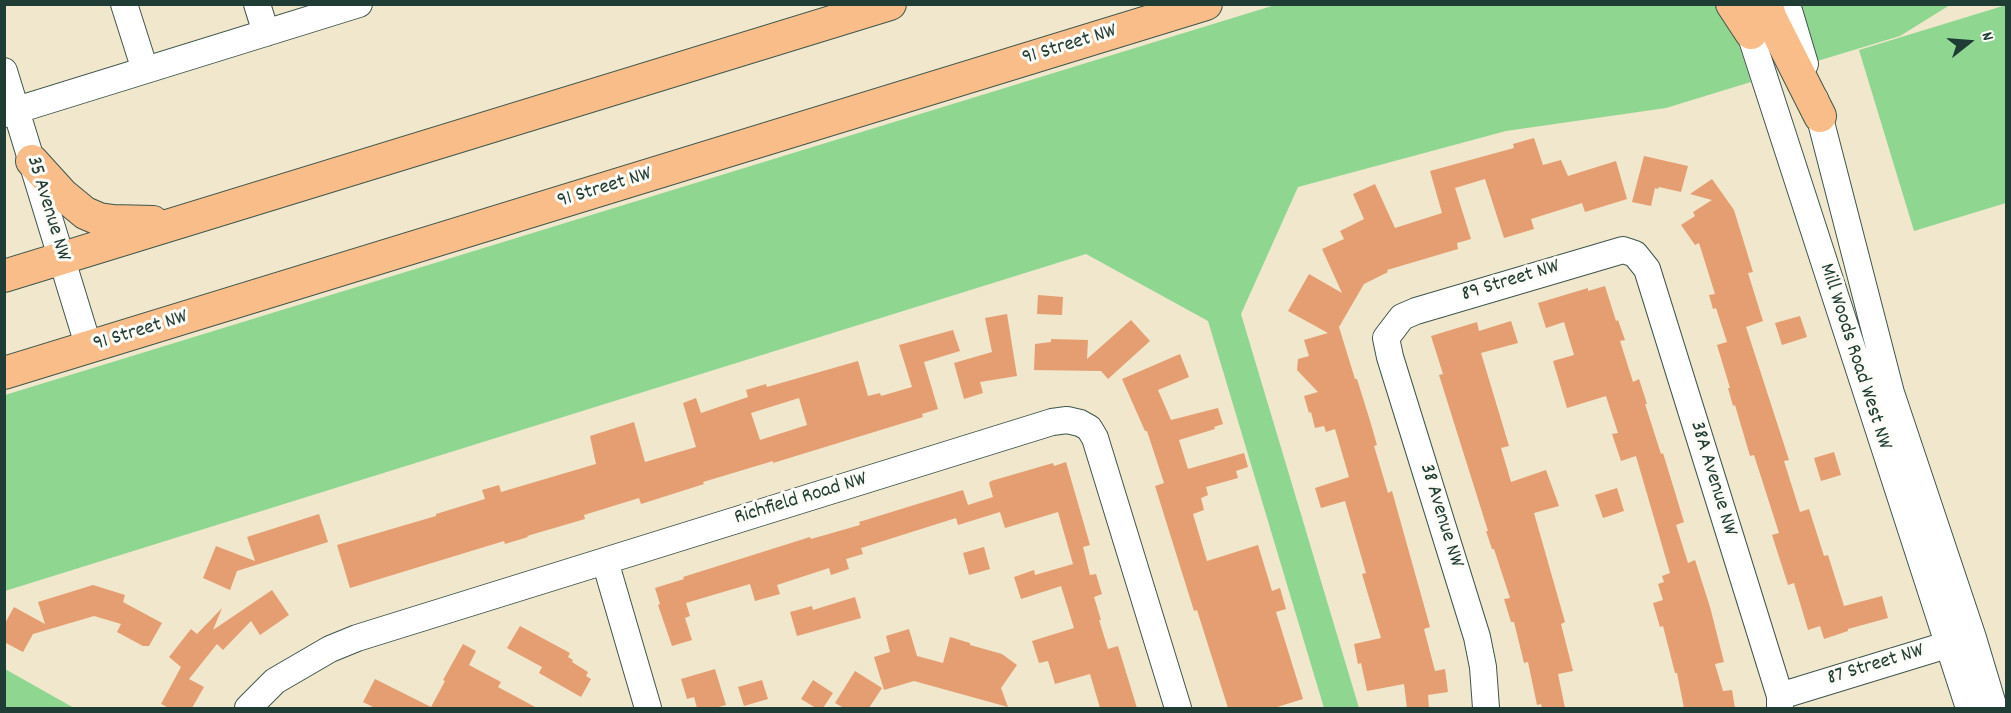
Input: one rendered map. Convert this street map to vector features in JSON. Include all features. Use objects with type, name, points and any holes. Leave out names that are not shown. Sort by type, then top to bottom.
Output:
[{"type":"main road","points":[[4,276],[890,4]]},
{"type":"main road","name":"91 Street NW","points":[[4,373],[1206,4]]},
{"type":"main road","points":[[1732,4],[1746,19]]},
{"type":"main road","points":[[1766,4],[1770,19],[1820,116]]},
{"type":"main road","points":[[32,161],[73,204],[92,216],[113,221],[178,223]]},
{"type":"street","points":[[124,4],[145,70]]},
{"type":"street","points":[[257,4],[266,33]]},
{"type":"street","points":[[10,112],[359,4]]},
{"type":"street","name":"Mill Woods Road West NW","points":[[1787,4],[1820,116],[1891,393],[1994,708]]},
{"type":"street","name":"Mill Woods Road West NW","points":[[1746,19],[1969,708]]},
{"type":"street","name":"35 Avenue NW","points":[[4,71],[10,112],[32,161],[89,348]]},
{"type":"street","name":"89 Street NW","points":[[1392,328],[1402,317],[1438,304],[1612,252],[1623,250],[1635,254]]},
{"type":"street","name":"38A Avenue NW","points":[[1635,254],[1647,269],[1780,702]]},
{"type":"street","name":"38 Avenue NW","points":[[1392,328],[1386,338],[1390,357],[1478,637],[1486,708]]},
{"type":"street","name":"Richfield Road NW","points":[[248,708],[275,681],[330,649],[357,638],[1052,422],[1067,420],[1089,428],[1095,438],[1178,708]]},
{"type":"street","points":[[605,561],[648,708]]},
{"type":"street","name":"87 Street NW","points":[[1780,702],[1947,644],[1973,638]]},
{"type":"green space","points":[[1275,5],[1720,5],[1736,36],[1751,82],[1666,108],[1506,131],[1298,187],[1241,314],[1359,708],[1324,708],[1208,321],[1086,254],[5,591],[5,395]]},
{"type":"green space","points":[[1798,5],[1950,5],[1900,36],[1814,62]]},
{"type":"green space","points":[[2006,5],[2006,203],[1914,231],[1859,50]]},
{"type":"green space","points":[[5,669],[74,708],[5,708]]},
{"type":"building","points":[[1534,138],[1543,165],[1561,160],[1568,176],[1616,161],[1627,199],[1585,212],[1582,203],[1531,219],[1534,229],[1504,238],[1485,179],[1455,188],[1471,239],[1457,243],[1458,249],[1387,270],[1388,272],[1364,284],[1339,327],[1371,424],[1377,445],[1374,446],[1388,493],[1392,491],[1430,627],[1424,629],[1435,671],[1445,669],[1448,692],[1428,695],[1429,708],[1407,708],[1404,684],[1367,691],[1361,663],[1358,664],[1354,644],[1381,638],[1362,574],[1366,573],[1345,501],[1321,508],[1315,488],[1349,477],[1335,429],[1326,432],[1324,426],[1315,428],[1311,412],[1309,413],[1304,396],[1318,392],[1297,370],[1298,359],[1309,356],[1304,340],[1328,333],[1288,311],[1309,274],[1342,293],[1322,249],[1344,239],[1340,231],[1364,219],[1353,194],[1375,184],[1395,228],[1442,213],[1430,171],[1514,148],[1513,144]]},
{"type":"building","points":[[1644,156],[1688,166],[1681,192],[1659,187],[1655,188],[1651,206],[1632,202]]},
{"type":"building","points":[[1712,179],[1734,210],[1753,272],[1748,273],[1763,321],[1746,327],[1789,460],[1784,461],[1800,512],[1809,509],[1824,556],[1828,555],[1844,606],[1882,596],[1888,618],[1848,629],[1848,631],[1824,639],[1820,626],[1808,630],[1794,583],[1788,585],[1772,535],[1779,533],[1754,455],[1750,456],[1735,405],[1733,406],[1717,345],[1727,342],[1716,308],[1713,309],[1709,295],[1715,294],[1699,243],[1695,245],[1681,225],[1695,216],[1693,212],[1712,200],[1690,194]]},
{"type":"building","points":[[1605,286],[1616,321],[1618,320],[1625,340],[1620,341],[1633,382],[1639,379],[1684,522],[1676,525],[1688,563],[1695,560],[1710,607],[1724,662],[1715,664],[1723,691],[1732,690],[1735,708],[1684,708],[1677,673],[1675,673],[1663,626],[1660,627],[1653,603],[1663,600],[1658,584],[1664,582],[1662,576],[1670,573],[1636,456],[1621,461],[1612,434],[1618,433],[1606,396],[1567,408],[1553,361],[1574,355],[1564,322],[1546,328],[1538,303],[1588,288],[1588,291]]},
{"type":"building","points":[[1038,295],[1063,297],[1062,315],[1037,314]]},
{"type":"building","points":[[1007,314],[1017,376],[980,382],[983,393],[964,399],[954,363],[992,352],[985,318]]},
{"type":"building","points":[[1800,316],[1807,337],[1782,345],[1775,323]]},
{"type":"building","points":[[1131,320],[1150,341],[1108,379],[1101,371],[1034,370],[1035,344],[1051,342],[1051,339],[1088,340],[1087,359]]},
{"type":"building","points":[[1511,321],[1518,343],[1481,353],[1509,446],[1501,448],[1511,482],[1546,470],[1559,506],[1534,513],[1565,622],[1561,624],[1573,671],[1558,674],[1565,708],[1542,708],[1541,704],[1537,705],[1528,662],[1524,663],[1514,622],[1511,622],[1504,599],[1510,598],[1486,531],[1488,531],[1439,375],[1443,374],[1431,336],[1477,322],[1479,331]]},
{"type":"building","points":[[953,330],[960,351],[924,362],[938,409],[922,414],[923,417],[703,482],[704,484],[641,504],[639,498],[584,515],[585,519],[528,537],[505,544],[504,541],[350,588],[337,545],[485,499],[482,490],[499,485],[501,492],[596,464],[590,436],[634,422],[645,462],[696,447],[683,403],[696,398],[701,413],[748,397],[746,390],[766,384],[767,387],[858,361],[868,396],[880,393],[881,396],[912,387],[899,345]],"holes":[[[799,398],[807,425],[760,440],[751,413]]]},
{"type":"building","points":[[1180,354],[1189,377],[1158,390],[1171,420],[1218,408],[1223,424],[1214,427],[1215,429],[1179,440],[1188,469],[1244,453],[1248,467],[1236,471],[1238,478],[1206,487],[1208,495],[1201,498],[1204,510],[1193,514],[1207,561],[1258,545],[1272,591],[1280,588],[1286,609],[1276,612],[1303,699],[1274,708],[1228,708],[1197,610],[1194,611],[1155,486],[1164,483],[1147,431],[1145,431],[1122,379]]},
{"type":"building","points":[[1834,452],[1841,475],[1821,481],[1814,458]]},
{"type":"building","points":[[1066,462],[1090,545],[1083,547],[1090,575],[1096,574],[1102,594],[1094,597],[1101,620],[1099,620],[1108,649],[1118,646],[1137,708],[1100,708],[1090,674],[1055,684],[1048,661],[1039,663],[1032,641],[1074,628],[1061,586],[1021,599],[1014,577],[1034,570],[1035,575],[1073,564],[1058,512],[1005,528],[1000,512],[958,525],[956,518],[861,548],[863,554],[846,559],[849,569],[831,575],[829,568],[777,585],[780,594],[755,601],[750,584],[686,603],[690,616],[685,618],[692,640],[672,646],[658,605],[660,604],[655,588],[810,537],[811,539],[860,525],[859,522],[963,490],[968,505],[993,497],[989,483],[991,481],[1053,463],[1054,466]]},
{"type":"building","points":[[1617,488],[1624,511],[1603,518],[1595,495]]},
{"type":"building","points":[[319,514],[328,542],[237,571],[230,590],[203,578],[216,546],[255,561],[247,537]]},
{"type":"building","points":[[984,547],[990,569],[969,575],[963,553]]},
{"type":"building","points":[[93,585],[125,595],[123,602],[162,623],[149,646],[143,646],[117,632],[121,624],[94,616],[33,634],[23,652],[4,642],[4,625],[14,607],[45,624],[38,602]]},
{"type":"building","points":[[272,590],[289,615],[260,635],[251,621],[223,650],[217,644],[189,679],[204,687],[192,708],[169,708],[161,704],[181,667],[169,657],[191,629],[197,634],[222,608],[213,630]]},
{"type":"building","points":[[855,597],[861,618],[797,636],[790,612],[812,606],[813,610]]},
{"type":"building","points":[[520,626],[570,653],[568,657],[573,660],[572,662],[588,672],[586,676],[591,679],[581,697],[539,673],[542,667],[507,648]]},
{"type":"building","points":[[909,629],[917,656],[943,663],[950,637],[1002,654],[1017,665],[1001,688],[1008,707],[914,681],[884,690],[874,657],[890,652],[886,636]]},
{"type":"building","points":[[463,644],[476,651],[469,665],[501,682],[498,687],[537,708],[375,708],[363,702],[375,679],[431,707]]},
{"type":"building","points":[[715,669],[726,705],[715,708],[697,708],[694,697],[687,699],[681,679]]},
{"type":"building","points":[[855,671],[882,688],[869,708],[844,708],[835,703]]},
{"type":"building","points":[[762,680],[768,699],[744,706],[738,687]]},
{"type":"building","points":[[813,680],[833,693],[823,708],[816,708],[801,699]]}]
